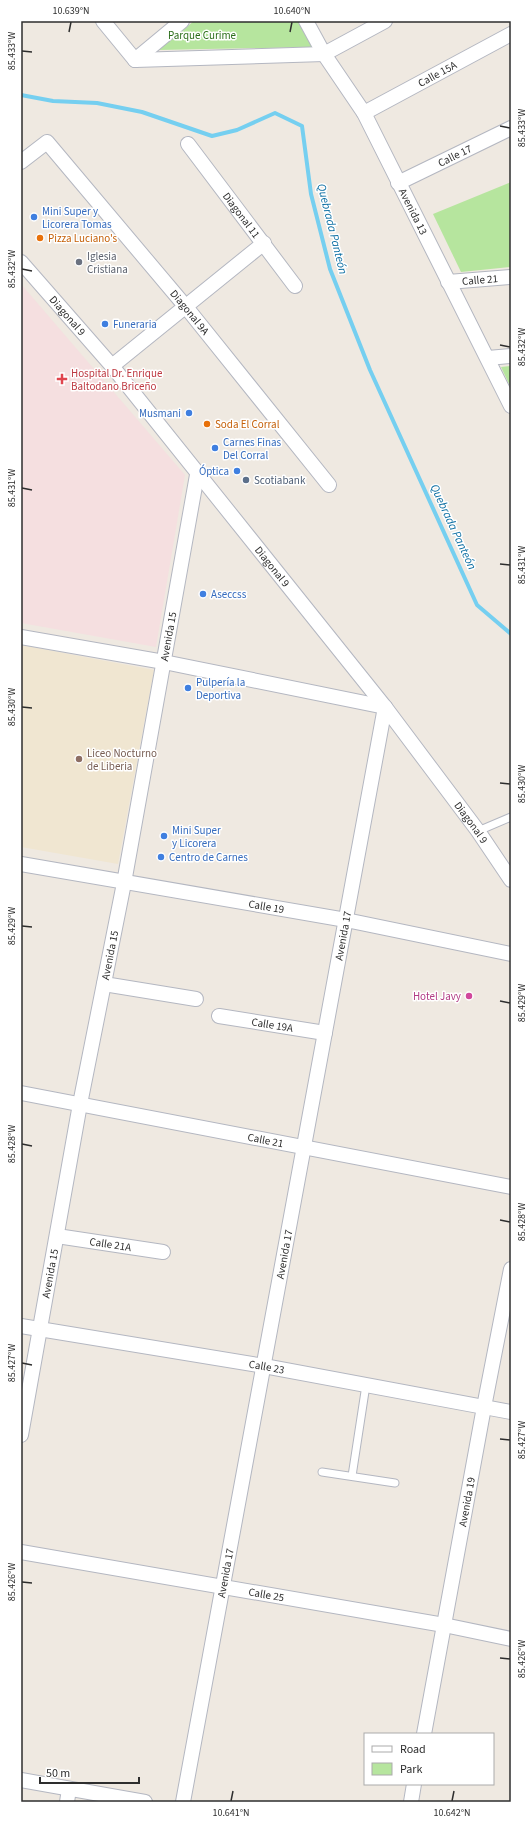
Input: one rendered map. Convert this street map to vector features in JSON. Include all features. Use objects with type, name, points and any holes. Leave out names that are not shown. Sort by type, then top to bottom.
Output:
[{"type":"street","points":[[103,21],[135,60]]},
{"type":"street","points":[[135,60],[182,21]]},
{"type":"street","name":"Avenida 13","points":[[306,21],[324,54],[364,113],[511,406]]},
{"type":"street","points":[[135,60],[324,54],[384,21]]},
{"type":"street","name":"Calle 15A","points":[[364,113],[511,34]]},
{"type":"street","name":"Calle 17","points":[[398,183],[511,128]]},
{"type":"street","name":"Diagonal 9A","points":[[21,162],[47,142],[186,307],[330,485]]},
{"type":"street","name":"Diagonal 11","points":[[188,144],[295,286]]},
{"type":"street","points":[[112,366],[264,243]]},
{"type":"street","name":"Diagonal 9","points":[[21,262],[112,366],[197,475],[385,707],[478,831],[511,880]]},
{"type":"street","name":"Calle 21","points":[[448,282],[511,277]]},
{"type":"street","points":[[488,358],[511,356]]},
{"type":"street","name":"Avenida 15","points":[[21,1435],[80,1104],[124,883],[197,475]]},
{"type":"street","points":[[21,637],[164,662],[385,707]]},
{"type":"street","name":"Avenida 17","points":[[183,1802],[221,1587],[264,1366],[385,707]]},
{"type":"street","name":"Calle 19","points":[[21,864],[124,883],[346,920],[511,954]]},
{"type":"street","points":[[104,984],[196,999]]},
{"type":"street","name":"Calle 19A","points":[[219,1016],[325,1032]]},
{"type":"street","name":"Calle 21","points":[[21,1093],[511,1187]]},
{"type":"street","name":"Calle 21A","points":[[57,1236],[163,1252]]},
{"type":"street","name":"Avenida 19","points":[[424,1733],[511,1269]]},
{"type":"street","name":"Calle 23","points":[[21,1326],[264,1366],[511,1412]]},
{"type":"street","name":"Calle 25","points":[[21,1552],[444,1625],[511,1638]]},
{"type":"street","points":[[21,1780],[68,1795],[145,1802]]},
{"type":"street","points":[[411,1802],[414,1785]]},
{"type":"lane","points":[[478,831],[511,817]]},
{"type":"lane","points":[[352,1476],[366,1385]]},
{"type":"lane","points":[[322,1472],[395,1483]]},
{"type":"shaded area","name":"Hospital Dr. Enrique Baltodano Briceño","points":[[21,284],[185,475],[156,647],[21,623]]},
{"type":"shaded area","name":"Liceo Nocturno de Liberia","points":[[21,645],[154,670],[118,864],[21,847]]},
{"type":"green space","name":"Parque Curime","points":[[194,21],[299,21],[312,47],[158,50]]},
{"type":"green space","points":[[511,182],[511,267],[461,272],[433,214]]},
{"type":"green space","points":[[511,366],[511,388],[501,367]]},
{"type":"waterway","name":"Quebrada Panteón","points":[[21,95],[53,101],[97,103],[142,112],[212,136],[237,130],[275,113],[302,126],[311,194],[330,269],[370,370],[477,605],[511,634]]},
{"type":"place","name":"Mini Super y Licorera Tomas","points":[[34,217]]},
{"type":"place","name":"Pizza Luciano's","points":[[40,238]]},
{"type":"place","name":"Iglesia Cristiana","points":[[79,262]]},
{"type":"place","name":"Funeraria","points":[[105,324]]},
{"type":"place","name":"Hospital Dr. Enrique Baltodano Briceño","points":[[62,379]]},
{"type":"place","name":"Musmani","points":[[189,413]]},
{"type":"place","name":"Soda El Corral","points":[[207,424]]},
{"type":"place","name":"Carnes Finas Del Corral","points":[[215,448]]},
{"type":"place","name":"Óptica","points":[[237,471]]},
{"type":"place","name":"Scotiabank","points":[[246,480]]},
{"type":"place","name":"Aseccss","points":[[203,594]]},
{"type":"place","name":"Pulpería la Deportiva","points":[[188,688]]},
{"type":"place","name":"Liceo Nocturno de Liberia","points":[[79,759]]},
{"type":"place","name":"Mini Super y Licorera","points":[[164,836]]},
{"type":"place","name":"Centro de Carnes","points":[[161,857]]},
{"type":"place","name":"Hotel Javy","points":[[469,996]]}]
